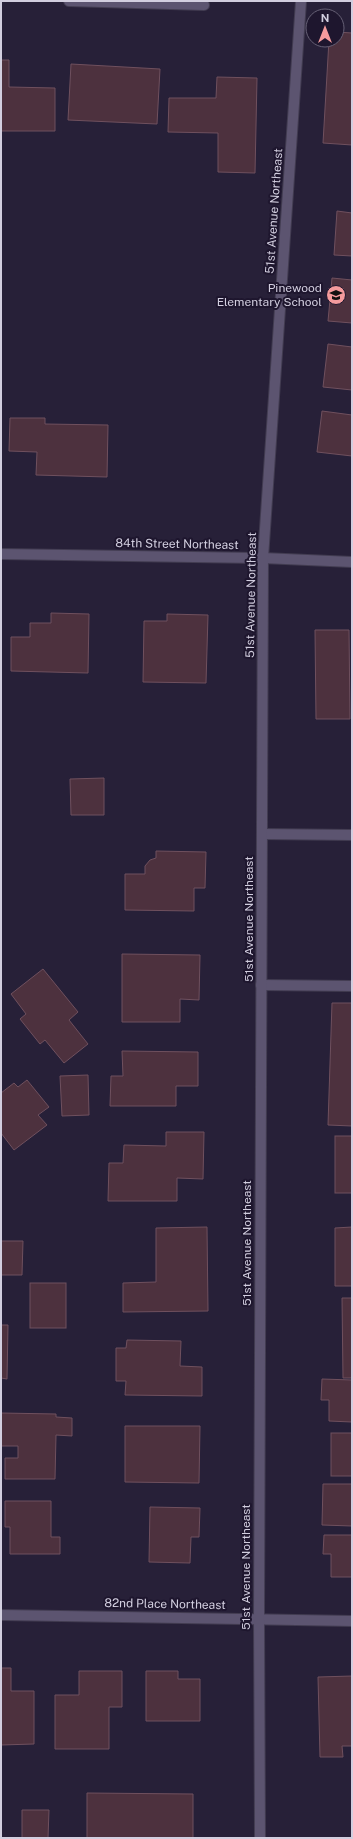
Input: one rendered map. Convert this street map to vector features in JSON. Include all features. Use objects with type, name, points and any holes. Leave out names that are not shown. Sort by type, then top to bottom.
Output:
[{"type":"street","points":[[69,1],[204,5]]},
{"type":"street","name":"51st Avenue Northeast","points":[[260,1838],[259,1618],[263,558],[301,1]]},
{"type":"street","name":"84th Street Northeast","points":[[1,554],[263,558],[352,562]]},
{"type":"street","points":[[262,834],[352,835]]},
{"type":"street","points":[[261,985],[352,986]]},
{"type":"street","name":"82nd Place Northeast","points":[[1,1615],[259,1618],[352,1621]]},
{"type":"building","points":[[345,33],[352,33],[352,145],[323,143],[329,48],[345,48]]},
{"type":"building","points":[[1,60],[9,60],[9,87],[55,88],[55,131],[1,131]]},
{"type":"building","points":[[71,64],[160,69],[157,124],[68,120]]},
{"type":"building","points":[[217,77],[257,78],[255,173],[218,172],[218,133],[168,132],[169,98],[216,98]]},
{"type":"building","points":[[337,211],[352,213],[352,256],[334,255]]},
{"type":"building","points":[[332,278],[352,280],[352,323],[328,321]]},
{"type":"building","points":[[328,344],[352,347],[352,390],[323,387]]},
{"type":"building","points":[[322,411],[352,415],[352,456],[317,452]]},
{"type":"building","points":[[10,418],[45,418],[45,424],[108,425],[107,477],[36,475],[37,452],[9,451]]},
{"type":"building","points":[[51,613],[89,614],[88,673],[11,671],[11,637],[30,637],[30,623],[51,623]]},
{"type":"building","points":[[167,614],[208,615],[206,683],[143,682],[144,621],[167,621]]},
{"type":"building","points":[[315,630],[349,630],[350,719],[316,719]]},
{"type":"building","points":[[104,778],[104,815],[71,815],[70,779]]},
{"type":"building","points":[[156,851],[206,852],[205,888],[194,888],[194,911],[125,910],[125,874],[145,874],[145,866],[150,860],[156,858]]},
{"type":"building","points":[[122,954],[200,955],[199,1000],[180,999],[180,1022],[122,1022]]},
{"type":"building","points":[[43,969],[78,1012],[69,1020],[88,1044],[64,1063],[45,1040],[40,1044],[20,1019],[26,1014],[11,994]]},
{"type":"building","points":[[332,1003],[352,1003],[352,1126],[328,1125]]},
{"type":"building","points":[[122,1051],[198,1052],[198,1086],[176,1086],[176,1106],[110,1106],[111,1076],[123,1076]]},
{"type":"building","points":[[88,1075],[89,1115],[62,1116],[60,1076]]},
{"type":"building","points":[[27,1080],[49,1107],[38,1115],[47,1125],[14,1150],[1,1133],[1,1093],[14,1083],[18,1087]]},
{"type":"building","points":[[166,1132],[204,1132],[203,1179],[177,1178],[177,1201],[108,1201],[109,1163],[123,1163],[124,1145],[166,1146]]},
{"type":"building","points":[[335,1136],[352,1136],[352,1193],[335,1193]]},
{"type":"building","points":[[207,1227],[208,1311],[123,1312],[123,1283],[156,1282],[156,1228]]},
{"type":"building","points":[[352,1227],[352,1286],[335,1286],[335,1228]]},
{"type":"building","points":[[1,1241],[23,1241],[22,1275],[1,1275]]},
{"type":"building","points":[[30,1283],[66,1283],[66,1328],[30,1328]]},
{"type":"building","points":[[342,1298],[352,1298],[352,1378],[343,1378]]},
{"type":"building","points":[[1,1325],[8,1325],[7,1379],[1,1378]]},
{"type":"building","points":[[127,1340],[181,1341],[180,1366],[202,1367],[202,1396],[125,1395],[126,1381],[116,1381],[116,1348],[126,1348]]},
{"type":"building","points":[[322,1379],[352,1380],[352,1422],[329,1421],[329,1400],[321,1400]]},
{"type":"building","points":[[1,1413],[56,1414],[56,1417],[72,1418],[72,1436],[56,1435],[55,1479],[5,1479],[5,1458],[18,1458],[18,1446],[1,1446]]},
{"type":"building","points":[[125,1426],[200,1426],[199,1483],[125,1482]]},
{"type":"building","points":[[331,1433],[352,1433],[352,1476],[331,1476]]},
{"type":"building","points":[[323,1484],[352,1484],[352,1526],[322,1525]]},
{"type":"building","points":[[5,1501],[51,1501],[51,1537],[60,1537],[60,1554],[10,1554],[10,1527],[5,1527]]},
{"type":"building","points":[[150,1507],[200,1508],[199,1537],[191,1537],[190,1563],[149,1562]]},
{"type":"building","points":[[324,1535],[352,1535],[352,1577],[331,1577],[331,1554],[323,1554]]},
{"type":"building","points":[[1,1668],[11,1668],[11,1691],[34,1691],[34,1744],[1,1745]]},
{"type":"building","points":[[79,1671],[122,1671],[122,1707],[109,1707],[109,1749],[55,1749],[55,1695],[79,1695]]},
{"type":"building","points":[[146,1671],[178,1671],[178,1679],[200,1679],[200,1721],[146,1721]]},
{"type":"building","points":[[352,1676],[352,1746],[342,1746],[343,1757],[320,1757],[318,1677]]},
{"type":"building","points":[[87,1793],[193,1794],[193,1838],[87,1838]]},
{"type":"building","points":[[22,1810],[49,1810],[48,1838],[22,1838]]},
{"type":"place","name":"Pinewood Elementary School","points":[[336,295]]}]
